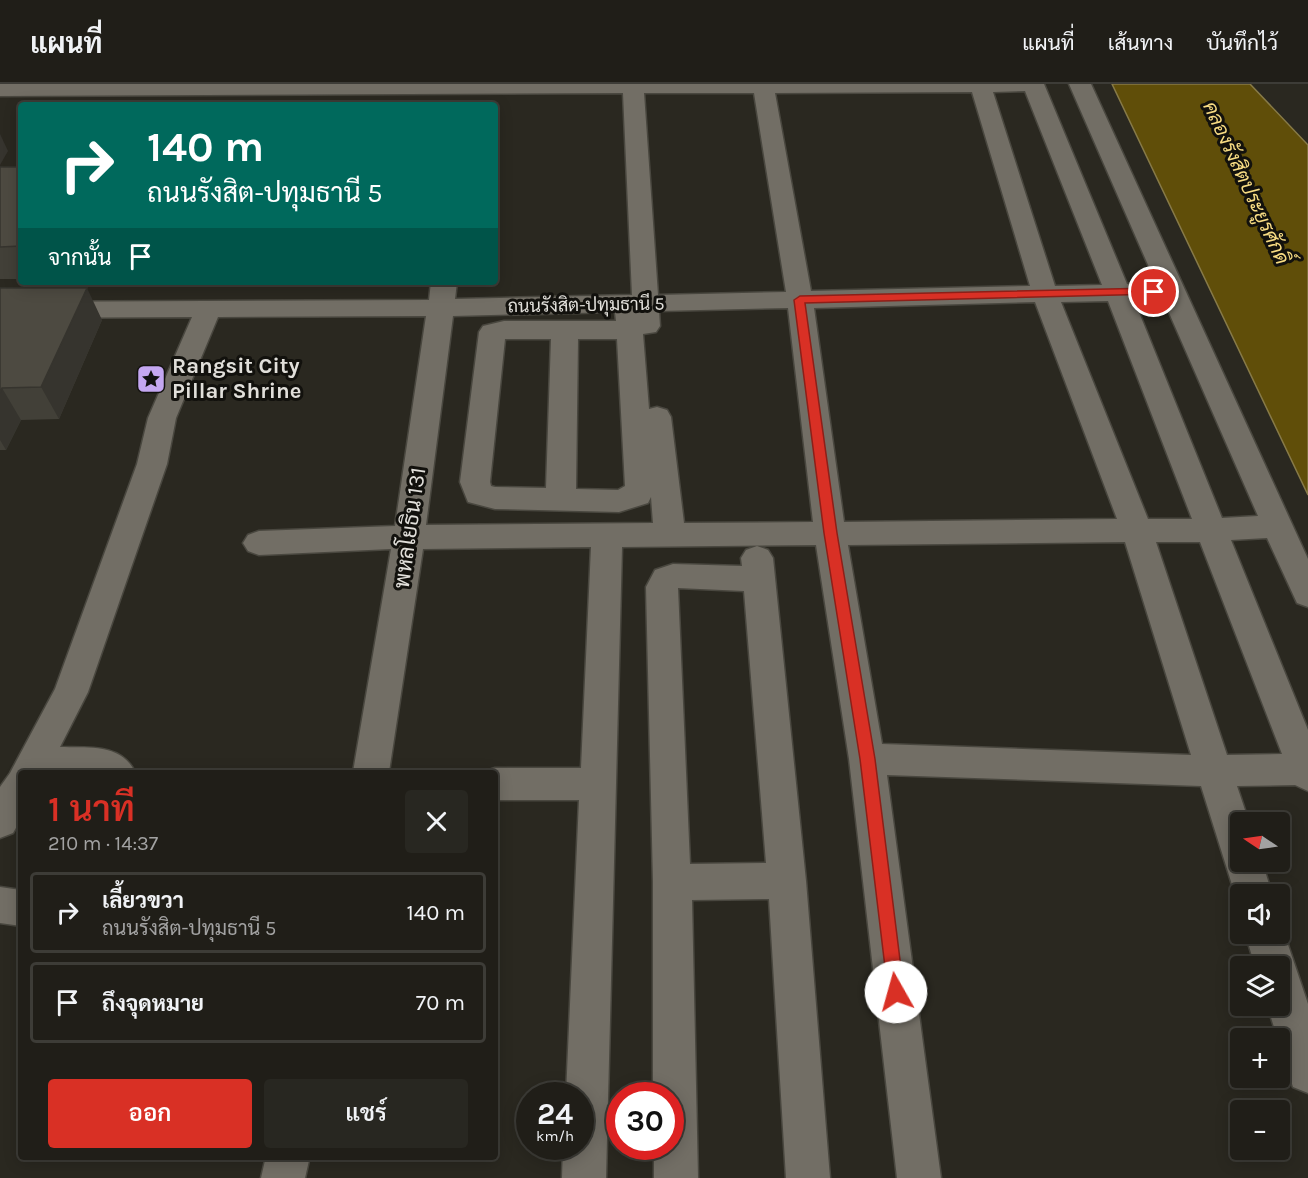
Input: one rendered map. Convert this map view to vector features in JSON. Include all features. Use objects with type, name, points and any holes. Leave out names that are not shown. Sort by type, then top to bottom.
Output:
[{"type":"street","points":[[1080,84],[1308,594]]},
{"type":"street","points":[[980,85],[1045,294],[1137,530],[1230,820]]},
{"type":"street","points":[[0,90],[35,87],[244,93],[470,92],[633,86],[1033,85],[1119,293],[1307,772],[867,759]]},
{"type":"street","points":[[633,86],[634,313],[640,486],[637,495],[619,501],[495,498],[479,494],[475,482],[492,332],[565,330],[634,313]]},
{"type":"street","points":[[763,86],[800,300],[830,533],[867,759],[919,1178]]},
{"type":"street","points":[[166,308],[175,285]]},
{"type":"street","name":"ถนนรังสิต-ปทุมธานี 5","points":[[0,310],[166,308],[208,311],[442,295],[634,313],[800,300],[1172,291]]},
{"type":"street","name":"พหลโยธิน 131","points":[[371,770],[409,537],[442,295]]},
{"type":"street","points":[[30,770],[71,692],[152,464],[162,418],[208,311]]},
{"type":"street","points":[[634,313],[670,534]]},
{"type":"street","points":[[561,500],[565,330]]},
{"type":"street","points":[[258,543],[409,537],[1212,530],[1278,526]]},
{"type":"street","points":[[754,533],[788,881],[807,1178]]},
{"type":"street","points":[[584,1178],[607,535]]},
{"type":"street","points":[[676,1178],[672,882],[662,587],[666,579],[673,576],[759,579]]},
{"type":"street","points":[[54,770],[105,764],[114,770]]},
{"type":"street","points":[[498,784],[598,784]]},
{"type":"street","points":[[0,821],[18,790]]},
{"type":"street","points":[[672,882],[788,881]]},
{"type":"street","points":[[0,905],[18,908]]},
{"type":"street","points":[[1290,1012],[1308,1072]]},
{"type":"street","points":[[283,1178],[287,1160]]},
{"type":"water","name":"คลองรังสิตประยูรศักดิ์","points":[[1112,84],[1250,84],[1308,145],[1308,495]]},
{"type":"building","points":[[0,167],[18,167],[18,246],[0,247]]},
{"type":"building","points":[[0,288],[87,288],[41,387],[2,388],[0,393]]},
{"type":"place","name":"Rangsit City Pillar Shrine","points":[[151,379]]},
{"type":"route","points":[[896,992],[867,759],[830,533],[800,300],[1154,292]]}]
